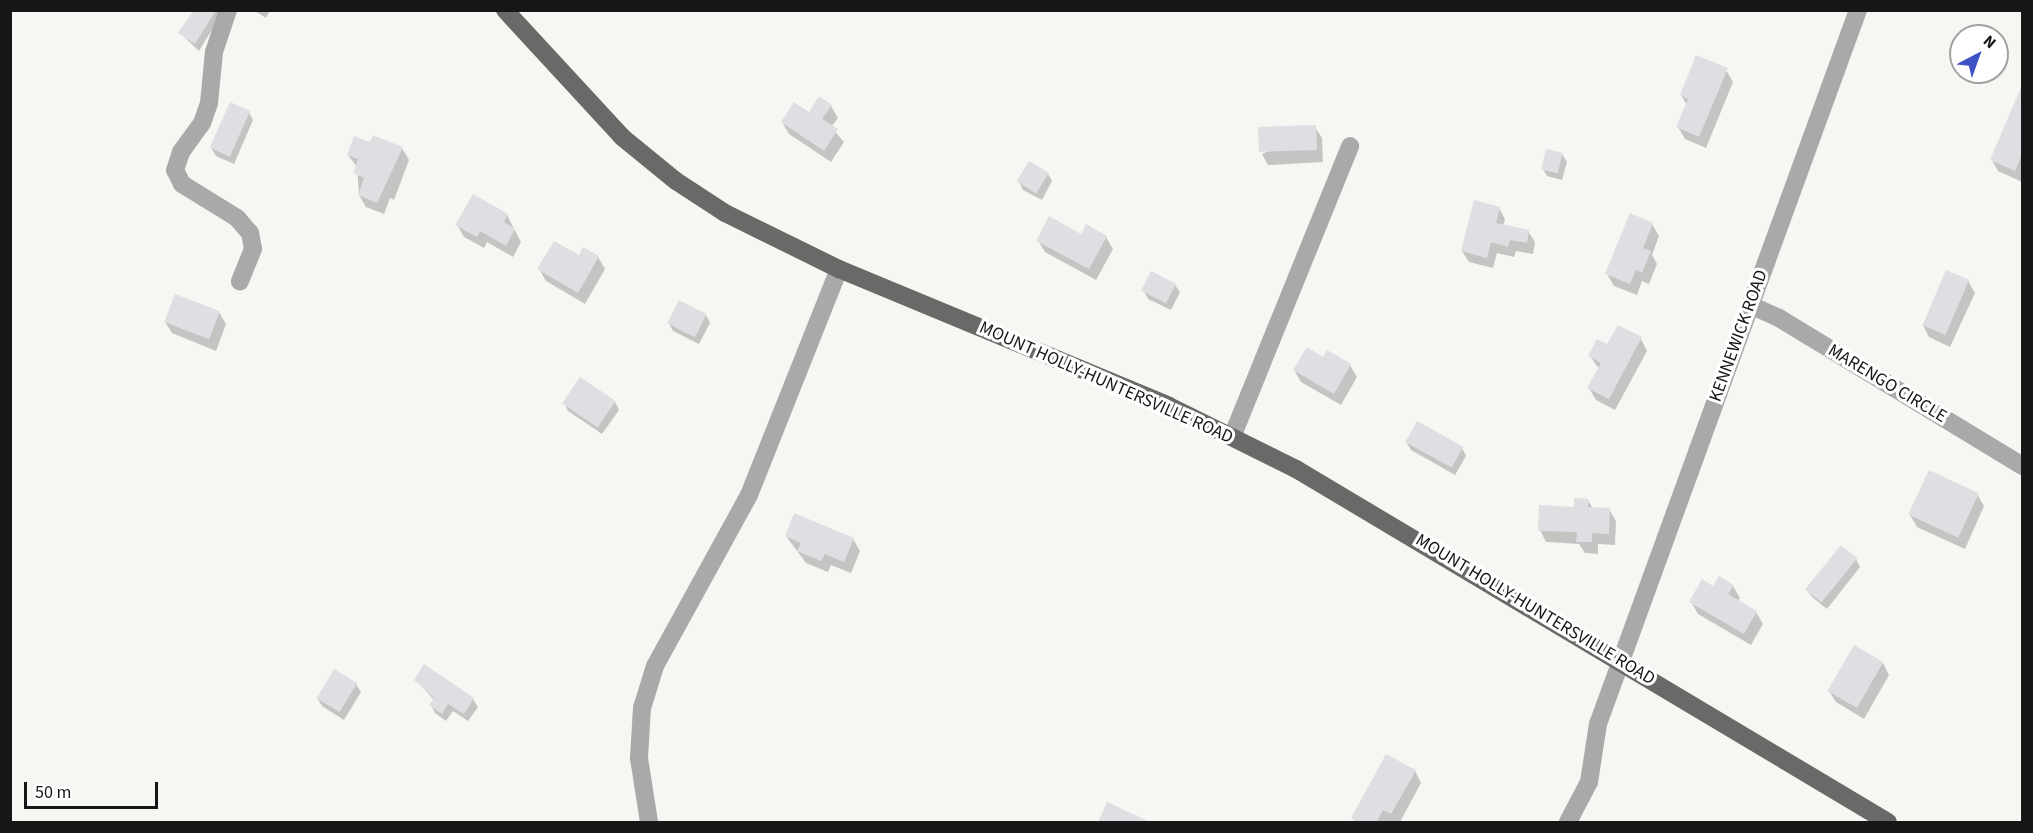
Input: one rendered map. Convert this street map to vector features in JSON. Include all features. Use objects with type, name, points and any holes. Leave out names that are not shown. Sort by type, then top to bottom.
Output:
[{"type":"main road","name":"MOUNT HOLLY-HUNTERSVILLE ROAD","points":[[505,10],[597,113],[676,181],[725,213],[839,269],[1168,406],[1339,493],[1884,821]]},
{"type":"street","points":[[228,10],[214,52],[209,103],[202,123],[181,152],[175,170],[182,184],[237,218],[250,233],[253,249],[240,281]]},
{"type":"street","name":"KENNEWICK ROAD","points":[[1568,822],[1589,782],[1598,724],[1858,10]]},
{"type":"street","points":[[1232,437],[1350,146]]},
{"type":"street","points":[[649,822],[639,758],[642,708],[655,666],[749,495],[839,269]]},
{"type":"street","name":"MARENGO CIRCLE","points":[[1750,305],[1779,318],[2022,466]]},
{"type":"building","points":[[194,10],[216,10],[195,44],[178,33]]},
{"type":"building","points":[[1696,55],[1728,68],[1699,137],[1676,127],[1688,99],[1680,95]]},
{"type":"building","points":[[2022,85],[2022,154],[2015,171],[1990,160]]},
{"type":"building","points":[[819,96],[832,105],[822,119],[838,129],[824,151],[781,122],[794,102],[809,112]]},
{"type":"building","points":[[230,102],[250,111],[230,157],[210,148]]},
{"type":"building","points":[[1316,125],[1317,150],[1259,152],[1258,127]]},
{"type":"building","points":[[373,135],[403,147],[377,203],[358,195],[364,178],[353,173],[358,159],[347,155],[354,136],[370,142]]},
{"type":"building","points":[[1546,149],[1563,153],[1558,173],[1541,169]]},
{"type":"building","points":[[1029,161],[1049,173],[1036,193],[1017,182]]},
{"type":"building","points":[[473,194],[508,214],[504,222],[515,229],[506,246],[480,231],[477,237],[455,225]]},
{"type":"building","points":[[1474,200],[1500,207],[1496,223],[1529,230],[1527,243],[1510,240],[1508,247],[1491,242],[1487,258],[1461,251]]},
{"type":"building","points":[[1630,213],[1653,223],[1643,248],[1651,251],[1642,273],[1636,270],[1630,284],[1605,274]]},
{"type":"building","points":[[1049,216],[1081,234],[1086,224],[1107,236],[1089,269],[1036,241]]},
{"type":"building","points":[[554,241],[579,255],[583,247],[599,256],[578,293],[537,269]]},
{"type":"building","points":[[1946,270],[1969,280],[1946,335],[1923,325]]},
{"type":"building","points":[[1151,271],[1176,284],[1166,303],[1141,291]]},
{"type":"building","points":[[175,294],[220,311],[209,339],[164,322]]},
{"type":"building","points":[[679,300],[707,314],[695,337],[667,323]]},
{"type":"building","points":[[1618,325],[1642,337],[1609,399],[1587,388],[1601,363],[1588,356],[1597,339],[1607,344]]},
{"type":"building","points":[[1307,347],[1323,357],[1327,350],[1351,364],[1334,394],[1293,370]]},
{"type":"building","points":[[580,377],[616,401],[598,428],[562,404]]},
{"type":"building","points":[[1417,421],[1463,447],[1452,468],[1405,442]]},
{"type":"building","points":[[1929,470],[1979,493],[1958,538],[1908,514]]},
{"type":"building","points":[[1574,498],[1589,499],[1588,507],[1610,508],[1609,534],[1592,533],[1592,542],[1576,542],[1577,532],[1538,531],[1539,505],[1574,507]]},
{"type":"building","points":[[794,513],[854,538],[844,562],[825,554],[821,561],[797,551],[801,543],[785,536]]},
{"type":"building","points":[[1841,545],[1857,558],[1821,603],[1805,589]]},
{"type":"building","points":[[1719,576],[1734,585],[1728,594],[1757,611],[1744,634],[1689,602],[1702,579],[1713,586]]},
{"type":"building","points":[[1854,645],[1883,662],[1857,708],[1828,691]]},
{"type":"building","points":[[424,664],[474,698],[464,714],[448,704],[442,714],[429,705],[434,698],[414,680]]},
{"type":"building","points":[[334,669],[357,683],[340,712],[316,698]]},
{"type":"building","points":[[1386,754],[1416,770],[1391,814],[1383,810],[1377,822],[1359,822],[1351,818]]},
{"type":"building","points":[[1107,802],[1150,822],[1098,822]]}]
